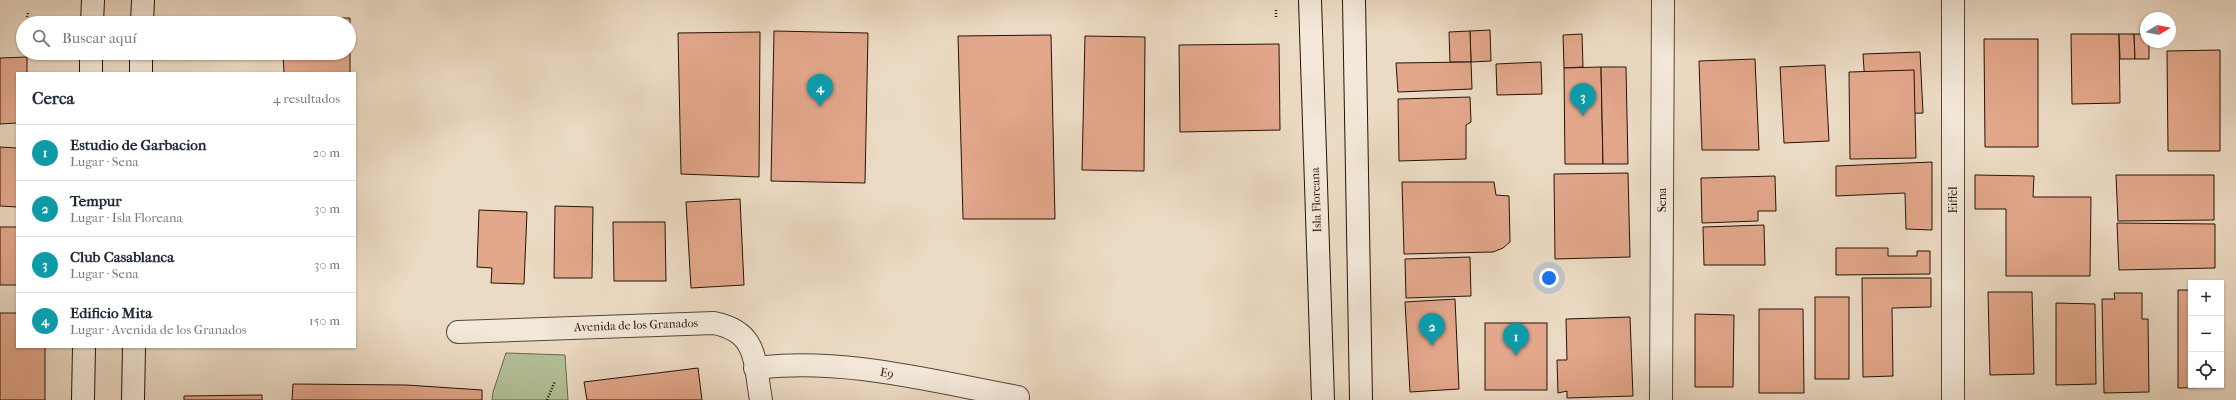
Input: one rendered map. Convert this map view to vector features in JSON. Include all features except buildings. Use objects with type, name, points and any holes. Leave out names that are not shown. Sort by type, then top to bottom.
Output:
[{"type":"street","points":[[92,16],[93,0]]},
{"type":"street","points":[[142,16],[143,0]]},
{"type":"street","name":"Isla Floreana","points":[[1310,0],[1323,400]]},
{"type":"street","points":[[1354,0],[1361,400]]},
{"type":"street","name":"Sena","points":[[1661,400],[1663,0]]},
{"type":"street","name":"Eiffel","points":[[1953,0],[1953,400]]},
{"type":"street","points":[[91,60],[91,72]]},
{"type":"street","points":[[141,60],[141,72]]},
{"type":"street","name":"Avenida de los Granados","points":[[458,332],[714,322],[725,325],[744,336],[751,344],[761,400]]},
{"type":"street","points":[[83,400],[84,348]]},
{"type":"street","points":[[133,400],[134,348]]},
{"type":"street","name":"E9","points":[[755,368],[794,365],[851,367],[1018,397]]},
{"type":"path","points":[[1276,10],[1276,17]]},
{"type":"path","points":[[547,400],[555,381]]},
{"type":"green space","points":[[506,353],[565,355],[568,400],[492,400],[493,392]]},
{"type":"place","name":"Edificio Mita","points":[[820,107]]},
{"type":"place","name":"Club Casablanca","points":[[1583,116]]},
{"type":"place","name":"Tempur","points":[[1432,346]]},
{"type":"place","name":"Estudio de Garbacion","points":[[1516,356]]}]
